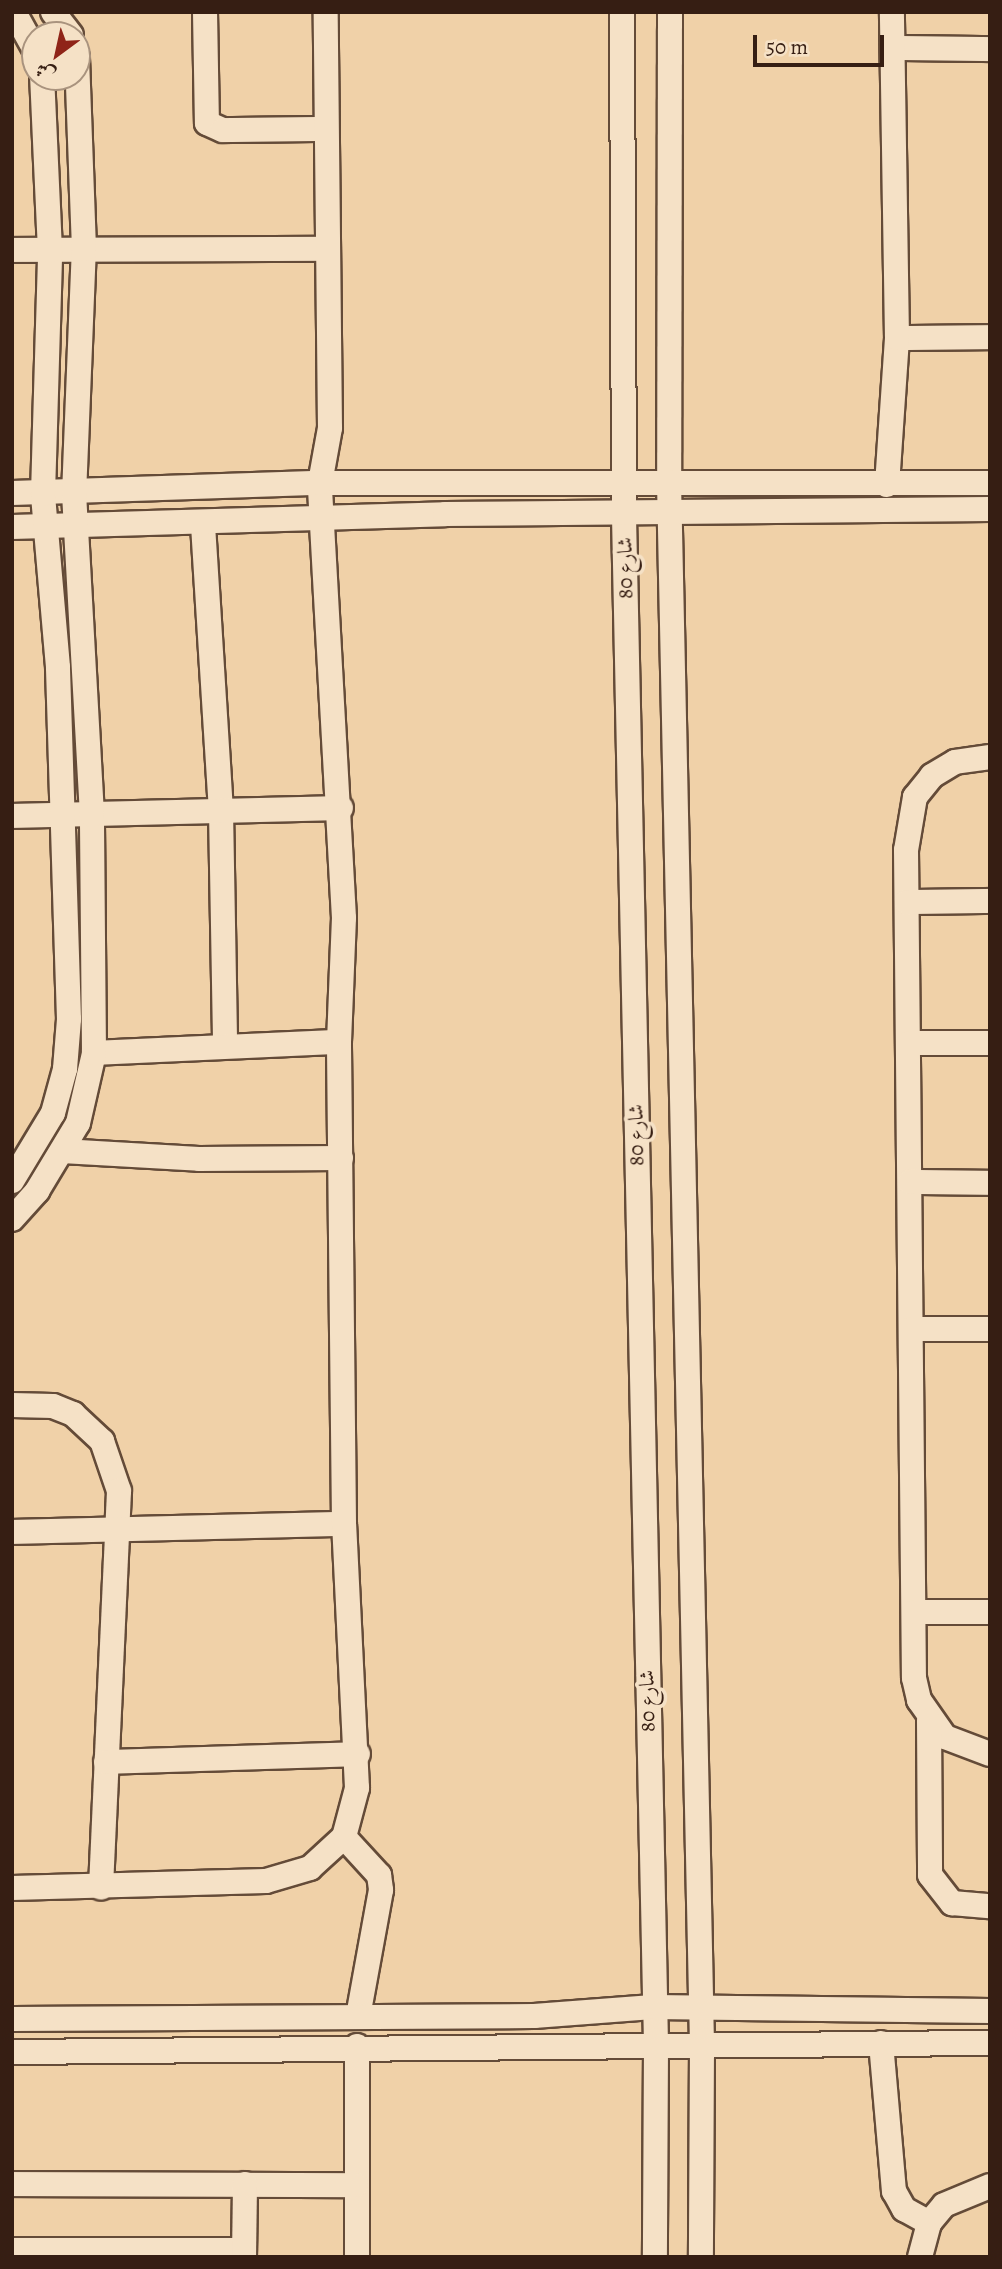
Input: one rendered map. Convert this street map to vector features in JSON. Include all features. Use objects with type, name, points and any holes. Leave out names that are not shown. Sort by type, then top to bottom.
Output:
[{"type":"street","points":[[205,12],[207,123],[223,130],[326,129]]},
{"type":"street","points":[[12,1888],[101,1888],[266,1881],[310,1868],[344,1837],[357,1788],[359,1754],[344,1524],[339,1042],[344,918],[341,808],[325,518],[320,483],[330,428],[326,12]]},
{"type":"street","name":"شارع 80","points":[[622,12],[626,484],[624,516],[653,2007],[656,2047],[655,2257]]},
{"type":"street","points":[[670,12],[669,482],[699,2007],[702,2048],[701,2257]]},
{"type":"street","points":[[887,485],[897,338],[892,12]]},
{"type":"street","points":[[893,48],[990,48]]},
{"type":"street","points":[[12,1181],[53,1113],[65,1069],[68,959],[63,817],[43,494],[50,251],[44,91]]},
{"type":"street","points":[[12,1219],[62,1151],[86,1100],[94,1053],[92,816],[74,495],[84,249],[78,91]]},
{"type":"street","points":[[12,250],[327,249]]},
{"type":"street","points":[[897,338],[990,337]]},
{"type":"street","points":[[12,493],[74,495],[320,483],[990,483]]},
{"type":"street","points":[[12,527],[203,525],[325,518],[990,509]]},
{"type":"street","points":[[203,525],[221,810],[225,1044]]},
{"type":"street","points":[[990,757],[955,762],[932,776],[915,797],[907,823],[914,1678],[929,1721],[930,1875],[952,1903],[990,1906]]},
{"type":"street","points":[[12,816],[63,817],[341,808]]},
{"type":"street","points":[[907,902],[990,901]]},
{"type":"street","points":[[94,1053],[225,1044],[339,1042]]},
{"type":"street","points":[[909,1043],[990,1043]]},
{"type":"street","points":[[62,1151],[198,1159],[341,1158]]},
{"type":"street","points":[[910,1182],[990,1183]]},
{"type":"street","points":[[911,1329],[990,1329]]},
{"type":"street","points":[[12,1405],[53,1406],[90,1428],[116,1472],[118,1528],[101,1888]]},
{"type":"street","points":[[12,1532],[344,1524]]},
{"type":"street","points":[[914,1612],[990,1612]]},
{"type":"street","points":[[929,1721],[965,1749],[990,1754]]},
{"type":"street","points":[[106,1762],[359,1754]]},
{"type":"street","points":[[344,1837],[379,1875],[381,1890],[358,2017]]},
{"type":"street","points":[[12,2019],[534,2016],[653,2007],[990,2011]]},
{"type":"street","points":[[881,2043],[894,2192],[904,2209],[929,2223]]},
{"type":"street","points":[[12,2052],[357,2046],[702,2048],[990,2043]]},
{"type":"street","points":[[357,2046],[357,2257]]},
{"type":"street","points":[[12,2184],[356,2185]]},
{"type":"street","points":[[12,2250],[244,2253],[245,2184]]},
{"type":"street","points":[[920,2257],[929,2223],[965,2192],[990,2186]]}]
